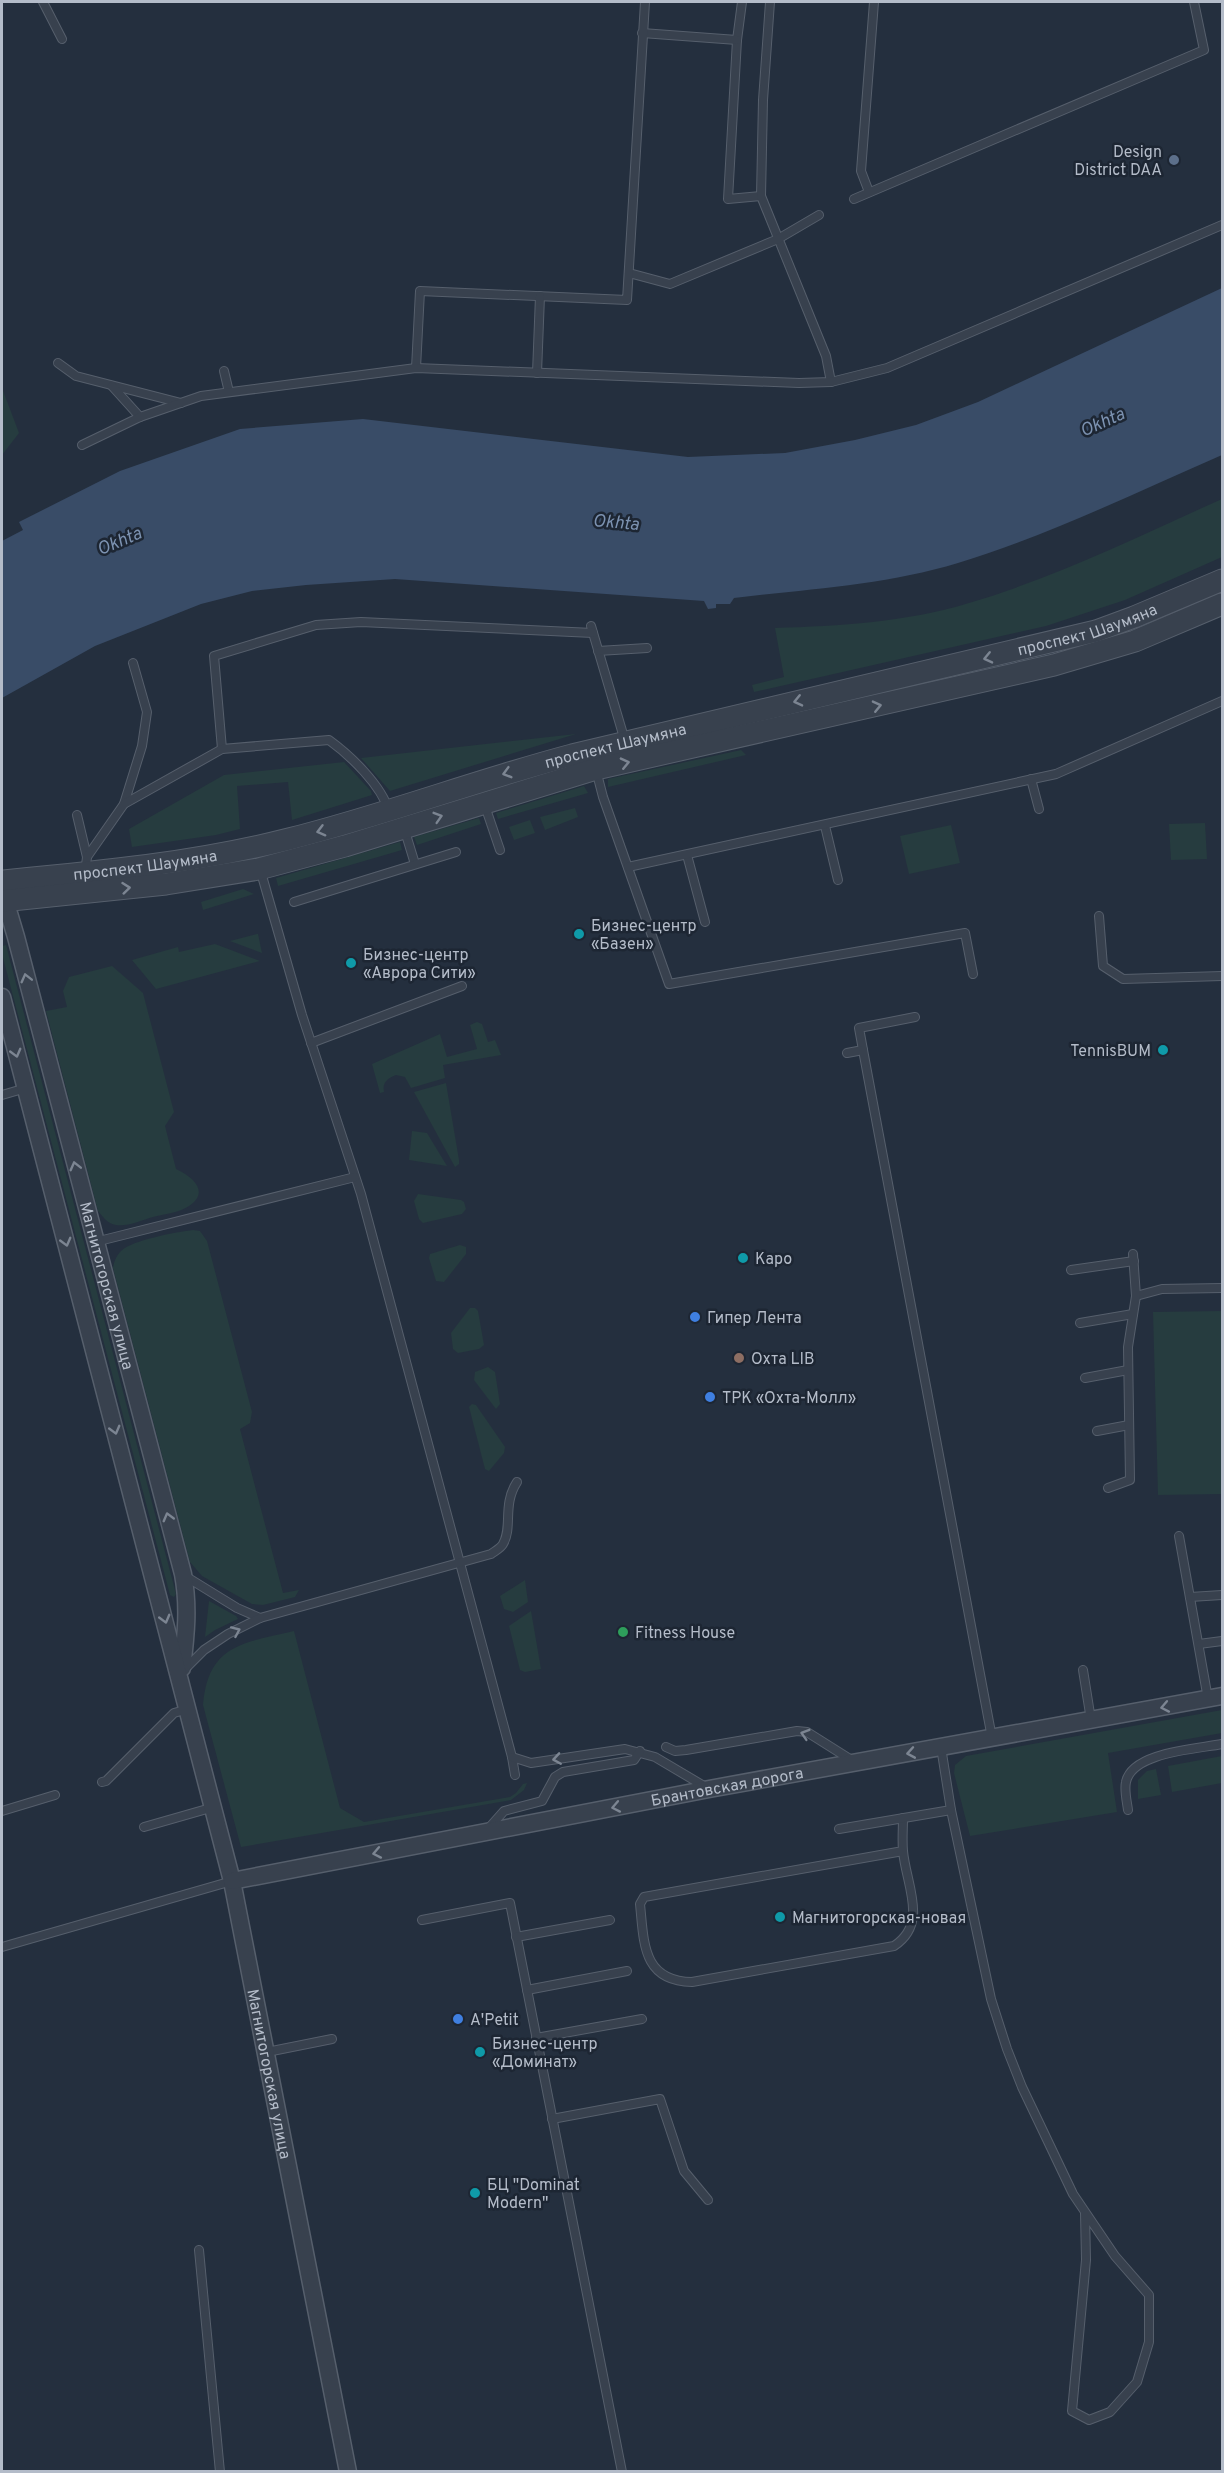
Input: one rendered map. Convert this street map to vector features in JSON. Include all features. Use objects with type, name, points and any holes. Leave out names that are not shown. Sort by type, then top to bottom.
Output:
[{"type":"street","name":"проспект Шаумяна","points":[[2,894],[86,874],[248,849],[389,812],[500,775],[625,742],[1086,634],[1134,617],[1222,580]]},
{"type":"street","name":"проспект Шаумяна","points":[[86,874],[203,880],[260,869],[596,770],[1054,665],[1135,640],[1222,604]]},
{"type":"street","name":"Магнитогорская улица","points":[[2,894],[183,1574],[187,1598],[187,1622],[181,1676]]},
{"type":"street","name":"Магнитогорская улица","points":[[2,997],[181,1676],[232,1881],[348,2472]]},
{"type":"street","name":"Брантовская дорога","points":[[232,1881],[709,1789],[1215,1697]]},
{"type":"lane","points":[[43,2],[62,39]]},
{"type":"lane","points":[[416,368],[420,291],[627,300],[645,2]]},
{"type":"lane","points":[[742,2],[737,40],[728,199],[761,196]]},
{"type":"lane","points":[[770,2],[763,100],[761,196],[826,356],[831,382]]},
{"type":"lane","points":[[869,192],[861,171],[874,2]]},
{"type":"lane","points":[[854,199],[1204,50],[1194,2]]},
{"type":"lane","points":[[642,33],[737,40]]},
{"type":"lane","points":[[629,273],[670,284],[778,239],[819,215]]},
{"type":"lane","points":[[82,445],[140,417],[201,396],[416,368],[799,383],[831,382],[887,368],[1222,225]]},
{"type":"lane","points":[[537,373],[540,296]]},
{"type":"lane","points":[[58,363],[76,376],[181,403]]},
{"type":"lane","points":[[224,371],[229,392]]},
{"type":"lane","points":[[111,384],[140,417]]},
{"type":"lane","points":[[222,749],[214,656],[260,640],[316,625],[361,622],[592,630],[625,742]]},
{"type":"lane","points":[[598,651],[647,648]]},
{"type":"lane","points":[[86,874],[124,804],[142,746],[147,712],[133,663]]},
{"type":"lane","points":[[628,867],[1056,774],[1222,701]]},
{"type":"lane","points":[[124,804],[222,749],[329,740],[351,756],[383,797],[389,812]]},
{"type":"lane","points":[[596,770],[669,984],[965,933],[973,974]]},
{"type":"lane","points":[[1031,779],[1039,809]]},
{"type":"lane","points":[[484,802],[500,850]]},
{"type":"lane","points":[[77,815],[86,874]]},
{"type":"lane","points":[[825,826],[838,880]]},
{"type":"lane","points":[[404,827],[415,864]]},
{"type":"lane","points":[[294,902],[456,852]]},
{"type":"lane","points":[[687,855],[705,922]]},
{"type":"lane","points":[[260,869],[311,1043],[355,1177],[515,1775]]},
{"type":"lane","points":[[1099,916],[1102,966],[1123,979],[1222,976]]},
{"type":"lane","points":[[311,1043],[462,987]]},
{"type":"lane","points":[[915,1017],[859,1028],[992,1738]]},
{"type":"lane","points":[[847,1053],[862,1050]]},
{"type":"lane","points":[[2,1095],[26,1088]]},
{"type":"lane","points":[[95,1243],[355,1177]]},
{"type":"lane","points":[[1071,1270],[1133,1258],[1136,1296],[1128,1347],[1130,1480],[1108,1488]]},
{"type":"lane","points":[[1136,1296],[1162,1289],[1222,1288]]},
{"type":"lane","points":[[1080,1323],[1133,1314]]},
{"type":"lane","points":[[1085,1378],[1128,1370]]},
{"type":"lane","points":[[1097,1431],[1129,1425]]},
{"type":"lane","points":[[181,1676],[204,1650],[228,1634],[260,1618],[491,1554],[503,1545],[510,1493],[517,1482]]},
{"type":"lane","points":[[1179,1536],[1198,1644],[1215,1697]]},
{"type":"lane","points":[[183,1574],[237,1608],[260,1618]]},
{"type":"lane","points":[[1190,1597],[1222,1595]]},
{"type":"lane","points":[[1198,1644],[1222,1641]]},
{"type":"lane","points":[[1083,1670],[1091,1721]]},
{"type":"lane","points":[[102,1782],[106,1781],[174,1713],[188,1709]]},
{"type":"lane","points":[[666,1748],[675,1751],[686,1750],[797,1731],[807,1732],[856,1763]]},
{"type":"lane","points":[[1128,1810],[1126,1782],[1133,1768],[1145,1759],[1222,1744]]},
{"type":"lane","points":[[941,1747],[951,1810],[991,1999],[1007,2049],[1022,2088],[1072,2194],[1115,2256],[1149,2295],[1149,2342],[1137,2382],[1110,2412],[1089,2420],[1072,2411],[1086,2260],[1085,2213]]},
{"type":"lane","points":[[512,1757],[531,1763],[625,1749],[640,1751],[656,1757],[709,1789]]},
{"type":"lane","points":[[484,1833],[504,1811],[542,1801],[555,1777],[563,1772],[634,1760],[640,1751]]},
{"type":"lane","points":[[2,1811],[55,1795]]},
{"type":"lane","points":[[144,1827],[214,1807]]},
{"type":"lane","points":[[839,1829],[951,1810]]},
{"type":"lane","points":[[903,1818],[903,1851],[913,1916],[911,1929],[904,1940],[894,1946],[692,1982],[669,1979],[655,1968],[649,1959],[645,1947],[640,1904],[644,1897],[903,1851]]},
{"type":"lane","points":[[2,1947],[232,1881]]},
{"type":"lane","points":[[422,1920],[510,1903],[622,2472]]},
{"type":"lane","points":[[516,1937],[610,1920]]},
{"type":"lane","points":[[527,1990],[627,1971]]},
{"type":"lane","points":[[536,2038],[642,2019]]},
{"type":"lane","points":[[267,2052],[332,2039]]},
{"type":"lane","points":[[552,2119],[660,2099],[684,2172],[708,2200]]},
{"type":"lane","points":[[199,2250],[220,2472]]},
{"type":"green space","points":[[2,388],[19,433],[2,455]]},
{"type":"green space","points":[[1222,499],[1222,557],[1125,600],[1046,626],[754,692],[752,685],[784,677],[775,628],[897,619],[969,603],[1066,568]]},
{"type":"green space","points":[[576,734],[390,791],[361,758]]},
{"type":"green space","points":[[741,750],[746,755],[608,787],[608,779]]},
{"type":"green space","points":[[344,762],[371,791],[372,795],[292,820],[288,782],[237,786],[240,829],[216,835],[132,847],[129,829],[224,775]]},
{"type":"green space","points":[[584,786],[588,793],[498,819],[496,813]]},
{"type":"green space","points":[[575,808],[578,817],[545,830],[540,817]]},
{"type":"green space","points":[[479,818],[481,824],[417,845],[414,837]]},
{"type":"green space","points":[[530,820],[535,833],[514,840],[509,827]]},
{"type":"green space","points":[[1205,823],[1207,859],[1171,860],[1169,824]]},
{"type":"green space","points":[[951,825],[960,863],[909,874],[900,836]]},
{"type":"green space","points":[[400,842],[402,850],[278,886],[276,878]]},
{"type":"green space","points":[[243,889],[254,894],[203,910],[201,902]]},
{"type":"green space","points":[[257,934],[262,953],[230,941]]},
{"type":"green space","points":[[215,944],[260,961],[156,989],[132,960],[178,947],[179,952]]},
{"type":"green space","points":[[6,945],[176,1594],[174,1597],[170,1595],[2,954],[2,946]]},
{"type":"green space","points":[[112,966],[143,993],[174,1112],[165,1126],[176,1169],[193,1180],[199,1190],[195,1200],[185,1208],[125,1225],[108,1222],[98,1211],[46,1011],[67,1007],[63,991],[69,977]]},
{"type":"green space","points":[[477,1022],[482,1024],[488,1042],[495,1040],[501,1055],[443,1065],[445,1078],[411,1088],[405,1077],[396,1075],[386,1081],[384,1092],[380,1093],[372,1064],[440,1034],[447,1057],[477,1049],[470,1025]]},
{"type":"green space","points":[[446,1083],[459,1160],[459,1164],[455,1167],[414,1092]]},
{"type":"green space","points":[[412,1131],[427,1133],[447,1166],[409,1160]]},
{"type":"green space","points":[[418,1194],[461,1200],[466,1209],[462,1214],[423,1223],[419,1219],[414,1201]]},
{"type":"green space","points":[[193,1230],[200,1231],[207,1241],[252,1412],[250,1423],[240,1429],[283,1593],[299,1590],[295,1597],[263,1605],[252,1604],[202,1576],[190,1562],[113,1268],[121,1251],[135,1243]]},
{"type":"green space","points":[[460,1245],[466,1247],[466,1254],[444,1282],[436,1281],[429,1258],[430,1254]]},
{"type":"green space","points":[[470,1308],[478,1311],[484,1345],[479,1349],[458,1353],[453,1349],[451,1333]]},
{"type":"green space","points":[[1222,1311],[1222,1494],[1158,1495],[1153,1312]]},
{"type":"green space","points":[[488,1367],[495,1372],[500,1404],[496,1409],[474,1380],[475,1372]]},
{"type":"green space","points":[[472,1404],[476,1405],[505,1447],[504,1453],[489,1471],[485,1469],[469,1407]]},
{"type":"green space","points":[[525,1580],[528,1602],[513,1612],[504,1609],[500,1596]]},
{"type":"green space","points":[[209,1601],[238,1619],[205,1637]]},
{"type":"green space","points":[[531,1611],[541,1669],[525,1672],[520,1670],[509,1626]]},
{"type":"green space","points":[[294,1631],[340,1808],[364,1822],[510,1797],[527,1783],[524,1790],[511,1800],[241,1847],[203,1705],[206,1685],[212,1669],[232,1650],[259,1639]]},
{"type":"green space","points":[[1222,1710],[1222,1733],[1108,1753],[1117,1812],[970,1836],[954,1773],[955,1765],[966,1756]]},
{"type":"green space","points":[[1222,1756],[1222,1783],[1172,1792],[1168,1766]]},
{"type":"green space","points":[[1156,1769],[1161,1795],[1138,1799],[1138,1780],[1147,1771]]},
{"type":"water","name":"Okhta","points":[[1222,288],[1222,455],[1092,513],[991,552],[958,563],[903,576],[734,598],[730,604],[716,604],[716,608],[708,609],[704,601],[395,579],[252,591],[201,604],[95,646],[2,698],[2,541],[23,530],[19,522],[120,471],[240,429],[363,419],[688,457],[785,453],[855,440],[916,425],[978,402]]},
{"type":"place","name":"Design District DAA","points":[[1174,160]]},
{"type":"place","name":"Бизнес-центр «Базен»","points":[[579,934]]},
{"type":"place","name":"Бизнес-центр «Аврора Сити»","points":[[351,963]]},
{"type":"place","name":"TennisBUM","points":[[1163,1050]]},
{"type":"place","name":"Каро","points":[[743,1258]]},
{"type":"place","name":"Гипер Лента","points":[[695,1317]]},
{"type":"place","name":"Охта LIB","points":[[739,1358]]},
{"type":"place","name":"ТРК «Охта-Молл»","points":[[710,1397]]},
{"type":"place","name":"Fitness House","points":[[623,1632]]},
{"type":"place","name":"Магнитогорская-новая","points":[[780,1917]]},
{"type":"place","name":"A'Petit","points":[[458,2019]]},
{"type":"place","name":"Бизнес-центр «Доминат»","points":[[480,2052]]},
{"type":"place","name":"БЦ \"Dominat Modern\"","points":[[475,2193]]}]
